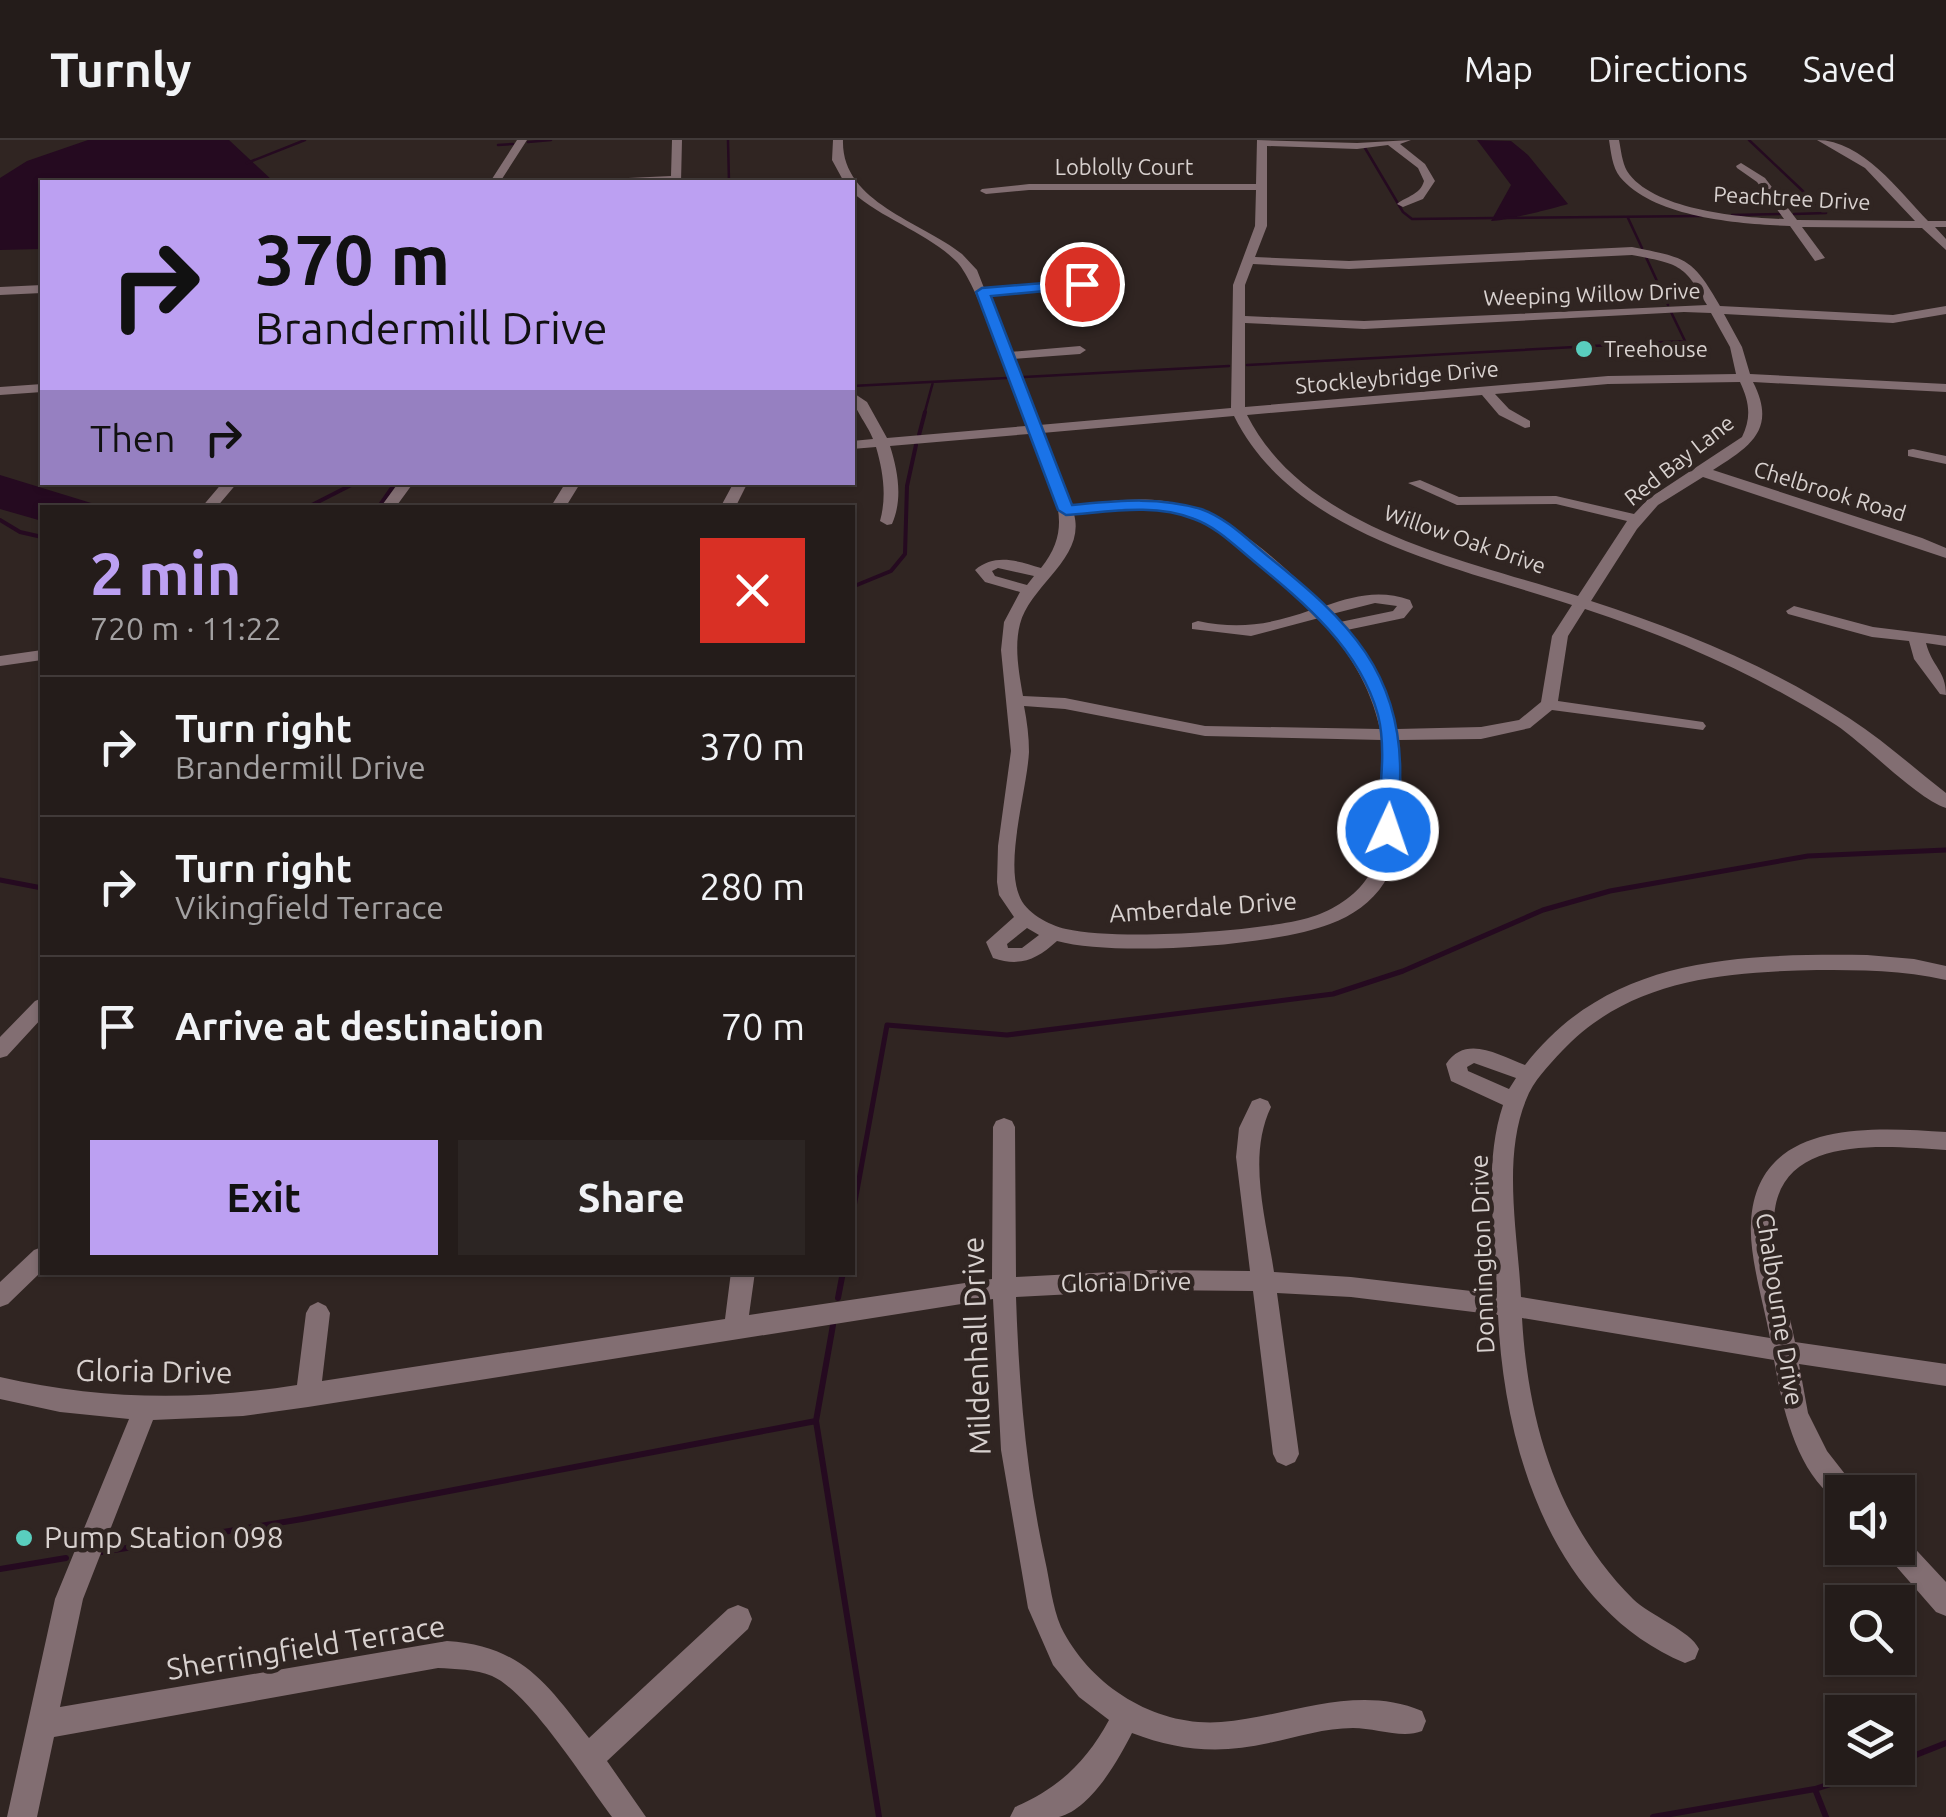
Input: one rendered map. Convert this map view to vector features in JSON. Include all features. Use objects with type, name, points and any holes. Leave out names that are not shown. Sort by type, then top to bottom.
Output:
[{"type":"street","points":[[496,180],[522,140]]},
{"type":"street","points":[[676,180],[677,140]]},
{"type":"street","points":[[838,140],[837,160],[848,180]]},
{"type":"street","points":[[1238,410],[1239,285],[1262,226],[1262,141],[1340,146],[1406,140]]},
{"type":"street","name":"Peachtree Drive","points":[[1614,140],[1624,176],[1660,200],[1722,218],[1946,224]]},
{"type":"street","points":[[1822,140],[1860,159],[1946,246]]},
{"type":"street","points":[[1392,143],[1422,165],[1430,176],[1422,196],[1402,204]]},
{"type":"street","points":[[1741,166],[1761,180],[1820,258]]},
{"type":"street","points":[[855,187],[880,207],[946,246],[971,270],[1066,510],[1068,538],[1060,556],[1029,590],[1010,633],[1017,701],[1073,702],[1156,724],[1208,732],[1390,734],[1502,730],[1524,724],[1549,704],[1582,712],[1657,718],[1697,726]]},
{"type":"street","name":"Loblolly Court","points":[[986,191],[1029,187],[1262,187]]},
{"type":"street","points":[[1598,234],[1612,251]]},
{"type":"street","name":"Red Bay Lane","points":[[1247,260],[1350,264],[1612,251],[1654,253],[1684,264],[1699,280],[1736,347],[1744,378],[1756,402],[1752,432],[1729,454],[1653,502],[1636,519],[1555,646],[1549,704]]},
{"type":"street","points":[[982,292],[1098,282],[1105,267],[1099,253]]},
{"type":"street","points":[[0,291],[40,290]]},
{"type":"street","name":"Weeping Willow Drive","points":[[1238,318],[1364,325],[1717,309],[1874,319],[1911,318],[1946,310]]},
{"type":"street","points":[[1007,356],[1080,350]]},
{"type":"street","name":"Stockleybridge Drive","points":[[855,446],[1608,380],[1744,378],[1946,388]]},
{"type":"street","points":[[0,391],[40,388]]},
{"type":"street","points":[[1485,390],[1504,412],[1526,424]]},
{"type":"street","points":[[855,398],[867,407],[880,443],[894,498],[887,521]]},
{"type":"street","name":"Willow Oak Drive","points":[[1238,410],[1253,440],[1275,467],[1336,513],[1419,551],[1702,646],[1800,696],[1864,736],[1946,802]]},
{"type":"street","points":[[1913,453],[1946,460]]},
{"type":"street","name":"Chelbrook Road","points":[[1702,471],[1777,500],[1888,531],[1946,553]]},
{"type":"street","points":[[1415,483],[1456,501],[1567,501],[1636,519]]},
{"type":"street","points":[[211,505],[228,485]]},
{"type":"street","points":[[389,505],[405,485]]},
{"type":"street","name":"Amberdale Drive","points":[[1017,701],[1020,748],[1006,881],[1009,894],[1039,926],[1102,940],[1274,931],[1311,924],[1347,908],[1368,891],[1386,856],[1388,716],[1370,675],[1338,627],[1234,536],[1197,514],[1144,504],[1066,510]]},
{"type":"street","points":[[1029,590],[990,579],[983,570],[988,565],[1006,563],[1043,574]]},
{"type":"street","points":[[1198,626],[1254,631],[1389,597],[1404,603],[1406,608],[1398,615],[1338,627]]},
{"type":"street","points":[[1794,610],[1872,632],[1946,641]]},
{"type":"street","points":[[1917,640],[1922,659],[1946,690]]},
{"type":"street","points":[[0,661],[40,655]]},
{"type":"street","name":"Donnington Drive","points":[[1685,1649],[1625,1611],[1602,1585],[1563,1523],[1534,1458],[1512,1354],[1503,1168],[1515,1101],[1558,1039],[1584,1016],[1637,987],[1668,976],[1723,966],[1782,963],[1886,962],[1946,973]]},
{"type":"street","points":[[0,1050],[40,1008]]},
{"type":"street","points":[[1515,1101],[1464,1079],[1458,1075],[1456,1064],[1466,1056],[1482,1056],[1530,1076]]},
{"type":"street","points":[[1260,1107],[1250,1128],[1247,1158],[1286,1454]]},
{"type":"street","name":"Mildenhall Drive","points":[[1004,1127],[1006,1402],[1013,1466],[1042,1608],[1052,1636],[1069,1663],[1089,1687],[1126,1715],[1180,1734],[1245,1734],[1340,1712],[1374,1712],[1412,1721]]},
{"type":"street","name":"Chalbourne Drive","points":[[1831,1475],[1802,1430],[1784,1350],[1761,1206],[1770,1180],[1781,1166],[1811,1148],[1833,1142],[1946,1140]]},
{"type":"street","points":[[0,1296],[40,1259]]},
{"type":"street","points":[[736,1327],[742,1275]]},
{"type":"street","name":"Gloria Drive","points":[[0,1388],[56,1403],[144,1410],[229,1407],[1004,1287],[1149,1280],[1353,1288],[1946,1375]]},
{"type":"street","points":[[308,1396],[318,1312]]},
{"type":"street","points":[[22,1817],[69,1600],[144,1410]]},
{"type":"street","points":[[1914,1565],[1944,1596]]},
{"type":"street","points":[[586,1761],[738,1620]]},
{"type":"street","name":"Sherringfield Terrace","points":[[41,1725],[438,1654],[461,1654],[512,1673],[630,1817]]},
{"type":"street","points":[[1025,1817],[1053,1808],[1080,1788],[1101,1764],[1126,1715]]},
{"type":"shaded area","points":[[88,140],[229,140],[272,180],[40,180],[40,249],[0,250],[0,178],[27,161]]},
{"type":"shaded area","points":[[1477,140],[1511,141],[1528,155],[1568,204],[1491,221],[1511,185]]},
{"type":"shaded area","points":[[0,475],[98,505],[40,505],[40,520],[0,509]]},
{"type":"waterway","points":[[247,163],[305,140]]},
{"type":"waterway","points":[[528,142],[551,140]]},
{"type":"waterway","points":[[728,140],[729,180]]},
{"type":"waterway","points":[[1749,140],[1826,213],[1794,214]]},
{"type":"waterway","points":[[498,145],[513,144]]},
{"type":"waterway","points":[[1365,148],[1403,212],[1412,219],[1494,218]]},
{"type":"waterway","points":[[1732,215],[1780,214]]},
{"type":"waterway","points":[[1505,218],[1702,216]]},
{"type":"waterway","points":[[1628,218],[1642,248]]},
{"type":"waterway","points":[[1645,255],[1668,305]]},
{"type":"waterway","points":[[1247,365],[1685,341],[1671,312]]},
{"type":"waterway","points":[[1024,377],[1229,366]]},
{"type":"waterway","points":[[855,386],[1007,378]]},
{"type":"waterway","points":[[924,415],[933,382]]},
{"type":"waterway","points":[[919,435],[925,412]]},
{"type":"waterway","points":[[855,586],[891,571],[905,554],[907,486],[916,445]]},
{"type":"waterway","points":[[312,505],[351,485]]},
{"type":"waterway","points":[[380,505],[394,485]]},
{"type":"waterway","points":[[0,520],[20,532],[40,537]]},
{"type":"waterway","points":[[855,1201],[887,1025],[1007,1035],[1333,994],[1403,971],[1543,910],[1610,891],[1808,856],[1946,850]]},
{"type":"waterway","points":[[0,880],[40,888]]},
{"type":"waterway","points":[[838,1298],[842,1275]]},
{"type":"waterway","points":[[816,1421],[833,1325]]},
{"type":"waterway","points":[[102,1552],[302,1519],[816,1421]]},
{"type":"waterway","points":[[816,1421],[879,1817]]},
{"type":"waterway","points":[[0,1569],[66,1558]]},
{"type":"waterway","points":[[1915,1755],[1946,1743]]},
{"type":"waterway","points":[[1815,1789],[1828,1785]]},
{"type":"waterway","points":[[1653,1817],[1815,1789]]},
{"type":"waterway","points":[[1815,1789],[1826,1817]]},
{"type":"place","name":"Treehouse","points":[[1584,349]]},
{"type":"place","name":"Pump Station 098","points":[[24,1538]]},
{"type":"route","points":[[1082,284],[982,292],[1066,510],[1144,504],[1181,508],[1221,526],[1312,600],[1338,627],[1366,668],[1388,716],[1388,830]]}]
